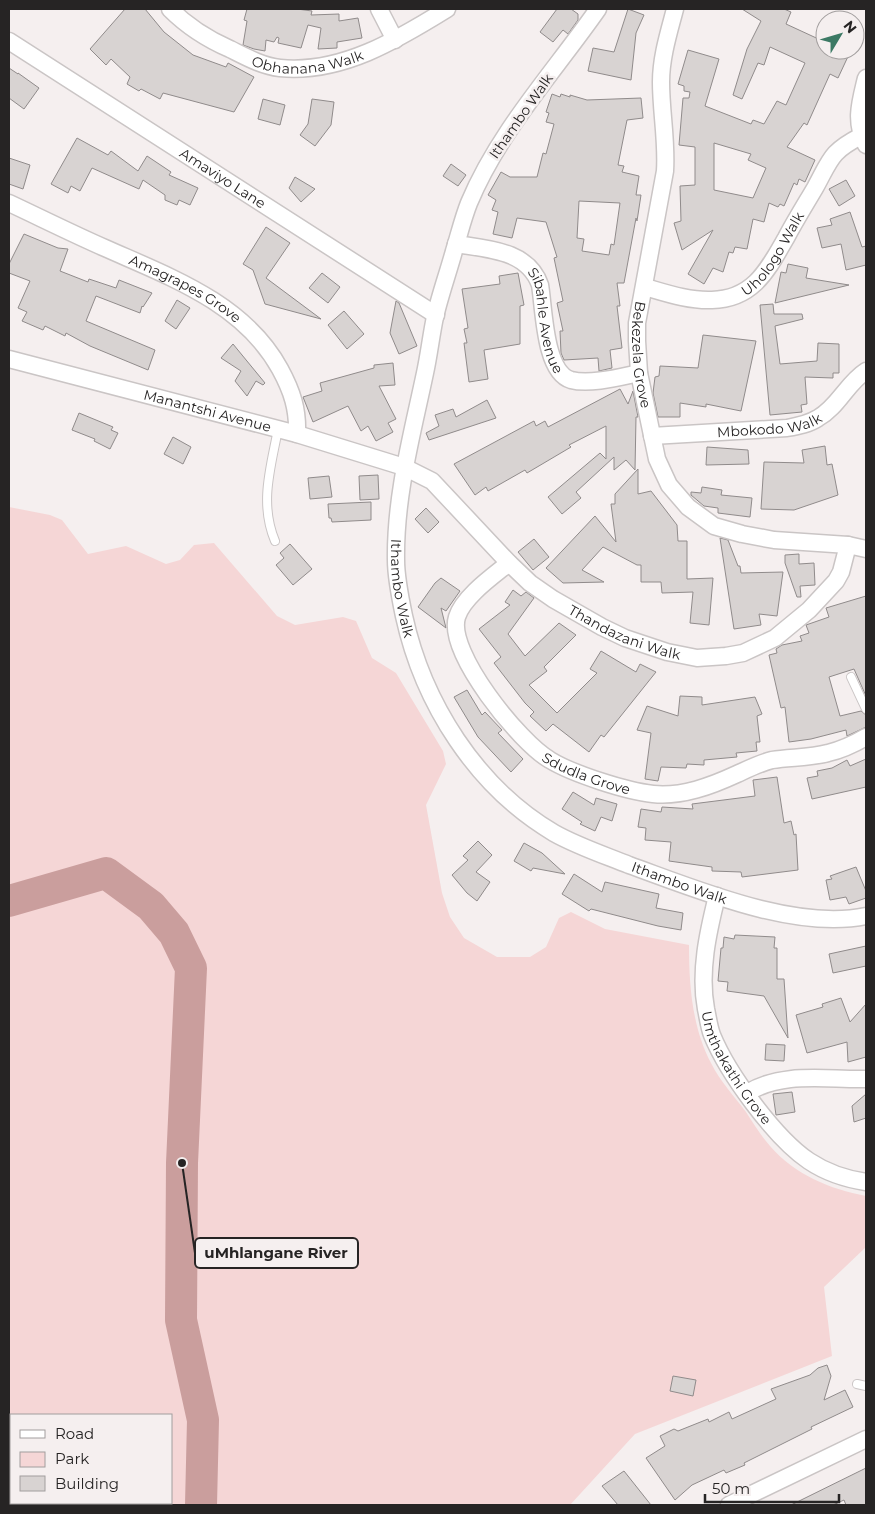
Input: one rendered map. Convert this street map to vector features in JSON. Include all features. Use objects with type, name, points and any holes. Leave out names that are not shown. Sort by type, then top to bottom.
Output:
[{"type":"street","name":"Obhanana Walk","points":[[170,9],[202,36],[249,59],[280,68],[315,67],[346,61],[395,40],[447,9]]},
{"type":"street","points":[[380,9],[395,40]]},
{"type":"street","name":"Ithambo Walk","points":[[598,9],[503,138],[468,204],[436,315],[404,467],[397,532],[396,563],[400,595],[416,661],[429,691],[448,725],[474,763],[497,789],[554,832],[592,851],[717,896],[808,919],[845,920],[866,916]]},
{"type":"street","name":"Bekezela Grove","points":[[675,9],[661,75],[666,152],[665,171],[637,322],[639,373],[657,458],[669,485],[688,507],[714,526],[774,540],[848,545],[866,549]]},
{"type":"street","name":"Amaviyo Lane","points":[[9,41],[436,315]]},
{"type":"street","points":[[864,141],[858,111],[866,78]]},
{"type":"street","name":"Uhologo Walk","points":[[645,287],[696,299],[712,300],[726,298],[749,290],[757,283],[773,262],[828,163],[843,145],[864,141]]},
{"type":"street","name":"Amagrapes Grove","points":[[9,203],[178,282],[231,312],[268,350],[284,377],[296,405],[297,434]]},
{"type":"street","name":"Sibahle Avenue","points":[[456,244],[485,248],[507,254],[526,263],[531,268],[537,276],[540,285],[550,351],[564,376],[578,381],[614,378],[639,373]]},
{"type":"street","name":"Manantshi Avenue","points":[[9,359],[297,434],[404,467]]},
{"type":"street","name":"Mbokodo Walk","points":[[652,436],[788,428],[800,425],[819,418],[850,384],[866,371]]},
{"type":"street","name":"Thandazani Walk","points":[[404,467],[432,481],[530,584],[602,627],[667,652],[690,657],[711,658],[743,652],[764,644],[783,632],[809,610],[836,581],[841,572],[848,545]]},
{"type":"street","name":"Sdudla Grove","points":[[508,563],[463,605],[457,615],[455,633],[466,662],[501,711],[529,745],[562,767],[635,790],[655,794],[671,794],[715,784],[758,764],[772,760],[829,753],[866,738]]},
{"type":"street","name":"Umthakathi Grove","points":[[717,896],[709,926],[704,988],[712,1034],[721,1054],[747,1093],[777,1132],[800,1154],[824,1170],[843,1178],[866,1182]]},
{"type":"street","points":[[747,1093],[777,1080],[866,1079]]},
{"type":"street","points":[[729,1505],[866,1439]]},
{"type":"lane","points":[[275,541],[268,520],[266,494],[278,429]]},
{"type":"lane","points":[[851,677],[866,709]]},
{"type":"lane","points":[[857,1384],[866,1386]]},
{"type":"green space","points":[[9,507],[50,515],[62,520],[88,554],[126,546],[166,564],[180,560],[194,545],[214,543],[277,616],[295,625],[343,617],[356,621],[372,658],[396,673],[443,751],[446,764],[426,805],[442,893],[450,917],[464,938],[497,957],[530,957],[546,947],[559,918],[571,912],[605,929],[689,945],[691,990],[696,1020],[705,1049],[714,1069],[723,1082],[770,1146],[790,1165],[826,1185],[866,1196],[866,1247],[824,1287],[832,1356],[635,1434],[570,1505],[9,1505]]},
{"type":"building","points":[[125,9],[145,9],[164,32],[193,55],[226,67],[228,63],[254,77],[234,112],[163,93],[160,99],[127,84],[130,77],[111,59],[106,65],[90,49]]},
{"type":"building","points":[[247,9],[297,9],[312,11],[311,15],[339,14],[339,21],[358,18],[362,38],[337,42],[337,48],[318,49],[321,28],[308,25],[301,48],[278,43],[279,38],[277,37],[274,42],[266,40],[265,51],[254,49],[243,45],[247,21],[244,20]]},
{"type":"building","points":[[557,9],[571,9],[578,14],[578,20],[568,34],[563,30],[553,42],[540,32]]},
{"type":"building","points":[[628,9],[644,15],[636,33],[631,80],[588,71],[593,48],[614,52]]},
{"type":"building","points":[[742,9],[784,9],[791,12],[786,24],[815,37],[815,60],[846,60],[838,78],[830,74],[807,125],[804,123],[787,147],[815,160],[805,182],[799,179],[797,185],[794,183],[784,206],[780,204],[778,207],[769,203],[764,222],[753,219],[747,249],[735,247],[733,253],[729,252],[723,272],[713,268],[704,284],[688,274],[713,230],[682,250],[674,223],[681,221],[680,186],[695,185],[695,147],[679,145],[683,98],[689,98],[690,92],[684,91],[684,86],[678,84],[688,50],[719,59],[705,106],[751,124],[753,120],[764,124],[777,101],[786,105],[805,63],[770,47],[764,65],[758,63],[742,99],[733,95],[747,49],[761,21]],"holes":[[[714,143],[751,154],[748,160],[766,168],[753,198],[714,190]]]},
{"type":"building","points":[[9,68],[39,88],[24,109],[9,98]]},
{"type":"building","points":[[552,94],[560,97],[561,94],[570,97],[570,95],[587,100],[641,98],[643,118],[627,120],[618,165],[624,166],[622,172],[639,176],[636,195],[641,195],[624,283],[617,283],[620,306],[617,306],[622,348],[610,350],[612,368],[599,371],[598,358],[564,360],[561,353],[560,331],[563,331],[557,303],[563,301],[554,258],[557,257],[546,222],[517,218],[512,238],[493,234],[498,212],[492,210],[496,200],[488,195],[501,172],[510,177],[537,177],[543,153],[546,154],[554,124],[546,122],[549,113],[546,112]],"holes":[[[579,201],[620,203],[614,245],[611,244],[609,255],[582,251],[584,239],[577,238]]]},
{"type":"building","points":[[263,99],[285,105],[280,125],[258,119]]},
{"type":"building","points":[[312,99],[334,102],[331,125],[315,146],[300,135],[308,124]]},
{"type":"building","points":[[77,138],[108,155],[111,151],[138,171],[147,156],[171,172],[169,175],[198,188],[190,205],[179,200],[177,205],[165,200],[165,195],[143,180],[139,189],[92,168],[80,191],[71,186],[68,193],[51,184]]},
{"type":"building","points":[[9,158],[30,165],[23,189],[9,184]]},
{"type":"building","points":[[451,164],[466,175],[458,186],[443,176]]},
{"type":"building","points":[[295,177],[315,189],[301,202],[289,188]]},
{"type":"building","points":[[846,180],[855,196],[839,206],[829,189]]},
{"type":"building","points":[[850,212],[862,247],[866,246],[866,265],[846,270],[841,244],[822,248],[817,228],[832,225],[830,219]]},
{"type":"building","points":[[266,227],[290,243],[266,278],[321,319],[265,304],[253,270],[243,264]]},
{"type":"building","points":[[24,234],[58,248],[68,249],[60,271],[88,282],[89,279],[116,288],[119,280],[152,293],[142,306],[140,313],[96,296],[86,321],[155,350],[148,370],[90,346],[66,333],[65,336],[45,326],[43,330],[22,321],[27,312],[18,308],[30,281],[9,273],[9,264]]},
{"type":"building","points":[[788,264],[808,268],[806,278],[849,285],[775,303],[781,272],[786,273]]},
{"type":"building","points":[[322,273],[340,287],[328,303],[309,288]]},
{"type":"building","points":[[518,273],[524,305],[520,306],[520,344],[484,350],[488,379],[469,382],[464,343],[467,343],[464,329],[468,328],[462,289],[500,284],[499,276]]},
{"type":"building","points":[[177,300],[190,308],[176,329],[165,321]]},
{"type":"building","points":[[396,301],[399,303],[417,346],[399,354],[390,333]]},
{"type":"building","points":[[773,304],[774,314],[802,314],[803,319],[775,326],[780,364],[817,361],[818,343],[839,344],[839,373],[833,373],[833,378],[805,377],[807,404],[801,405],[802,412],[770,415],[760,305]]},
{"type":"building","points":[[344,311],[364,334],[347,349],[328,325]]},
{"type":"building","points":[[703,335],[756,341],[741,411],[706,404],[706,407],[680,403],[680,417],[658,417],[653,393],[655,377],[659,376],[660,366],[698,368]]},
{"type":"building","points":[[233,344],[265,383],[263,385],[256,381],[247,396],[235,381],[241,371],[221,358]]},
{"type":"building","points":[[393,363],[395,385],[379,386],[396,419],[388,423],[393,432],[376,441],[368,426],[361,431],[348,406],[313,422],[303,397],[322,391],[320,383],[374,368],[374,365]]},
{"type":"building","points":[[620,389],[628,404],[633,391],[638,417],[636,417],[635,470],[626,460],[614,470],[614,457],[576,492],[581,498],[562,514],[548,497],[600,453],[606,459],[606,426],[569,445],[571,447],[527,473],[525,470],[488,491],[486,487],[475,495],[454,464],[534,421],[536,426],[545,421],[548,427]]},
{"type":"building","points":[[487,400],[496,418],[429,440],[426,433],[439,426],[435,415],[453,409],[456,417]]},
{"type":"building","points":[[79,413],[113,427],[111,430],[118,433],[110,449],[94,441],[95,439],[72,430]]},
{"type":"building","points":[[173,437],[191,447],[183,464],[164,454]]},
{"type":"building","points":[[825,446],[827,465],[832,464],[838,495],[794,510],[761,509],[764,462],[804,463],[802,450]]},
{"type":"building","points":[[707,447],[748,450],[749,464],[706,465]]},
{"type":"building","points":[[638,469],[638,494],[651,491],[677,525],[678,541],[687,541],[687,579],[713,578],[709,625],[690,623],[693,592],[662,593],[661,582],[641,582],[641,565],[637,565],[603,547],[582,570],[604,582],[563,583],[546,568],[595,516],[616,542],[611,504],[615,504],[615,494]]},
{"type":"building","points":[[378,475],[379,499],[360,500],[359,476]]},
{"type":"building","points":[[329,476],[332,497],[310,499],[308,478]]},
{"type":"building","points":[[702,487],[722,490],[721,495],[752,498],[750,517],[718,513],[718,508],[704,506],[691,495],[691,492],[701,493]]},
{"type":"building","points":[[371,502],[371,520],[332,522],[331,518],[329,518],[328,504]]},
{"type":"building","points":[[426,508],[439,522],[428,533],[415,519]]},
{"type":"building","points":[[720,538],[728,540],[738,566],[740,566],[741,573],[783,572],[777,616],[759,614],[761,625],[734,629]]},
{"type":"building","points":[[534,539],[549,557],[533,570],[518,552]]},
{"type":"building","points":[[290,544],[312,569],[293,585],[276,565],[284,558],[280,553]]},
{"type":"building","points":[[799,554],[799,564],[814,563],[815,585],[800,586],[801,597],[797,597],[785,563],[785,555]]},
{"type":"building","points":[[441,578],[460,591],[446,611],[441,608],[446,628],[418,607],[435,583]]},
{"type":"building","points":[[513,590],[521,596],[526,592],[534,598],[508,634],[525,656],[559,623],[576,635],[544,667],[547,671],[529,685],[557,713],[597,673],[590,669],[601,651],[636,672],[640,664],[656,672],[604,737],[601,735],[589,752],[553,724],[546,731],[530,716],[534,712],[494,663],[501,657],[479,629],[510,605],[505,602]]},
{"type":"building","points":[[866,596],[866,696],[854,669],[829,677],[840,716],[861,711],[866,715],[866,727],[847,736],[846,730],[811,739],[789,742],[785,707],[781,708],[769,655],[777,653],[776,649],[782,645],[802,641],[800,636],[809,633],[806,625],[829,617],[826,608]]},
{"type":"building","points":[[467,690],[482,715],[485,712],[502,730],[498,733],[523,759],[511,772],[478,737],[454,697]]},
{"type":"building","points":[[680,696],[702,697],[702,705],[755,697],[762,714],[757,716],[760,742],[756,742],[757,751],[736,753],[737,757],[704,760],[704,765],[687,764],[686,768],[661,767],[658,781],[645,779],[651,733],[637,730],[647,706],[678,716]]},
{"type":"building","points":[[866,759],[866,787],[812,799],[807,778],[818,776],[817,771],[832,768],[847,760],[850,766]]},
{"type":"building","points":[[777,777],[784,823],[791,821],[794,835],[796,834],[798,870],[742,877],[741,872],[712,871],[712,867],[669,861],[671,842],[645,840],[646,828],[638,827],[641,809],[661,812],[662,807],[693,809],[692,804],[755,796],[753,780]]},
{"type":"building","points":[[573,792],[594,805],[596,798],[617,804],[612,821],[601,817],[595,831],[580,824],[582,822],[562,809]]},
{"type":"building","points":[[478,841],[492,855],[476,872],[490,882],[477,901],[467,893],[452,875],[468,860],[463,856]]},
{"type":"building","points":[[524,843],[542,853],[565,874],[533,868],[531,871],[514,861]]},
{"type":"building","points":[[856,867],[866,891],[866,898],[849,904],[846,897],[830,900],[826,880],[832,879],[830,876]]},
{"type":"building","points":[[574,874],[602,892],[605,882],[659,894],[656,908],[683,913],[681,930],[591,909],[589,911],[562,894]]},
{"type":"building","points":[[735,935],[775,937],[774,948],[777,948],[777,979],[784,979],[788,1038],[764,996],[727,991],[728,982],[718,981],[724,937],[734,939]]},
{"type":"building","points":[[866,946],[866,966],[833,973],[829,954]]},
{"type":"building","points":[[841,998],[850,1022],[866,1004],[866,1057],[848,1062],[847,1042],[807,1053],[796,1015],[823,1007],[822,1004]]},
{"type":"building","points":[[766,1044],[785,1045],[784,1061],[765,1060]]},
{"type":"building","points":[[792,1092],[795,1112],[776,1115],[773,1094]]},
{"type":"building","points":[[866,1094],[866,1118],[854,1122],[852,1106]]},
{"type":"building","points":[[827,1365],[831,1376],[824,1400],[845,1390],[853,1407],[811,1427],[812,1429],[744,1463],[745,1465],[726,1473],[724,1470],[692,1485],[675,1500],[646,1458],[665,1446],[660,1436],[674,1429],[678,1431],[708,1419],[709,1422],[729,1412],[732,1419],[776,1399],[771,1389],[810,1375],[818,1368]]},
{"type":"building","points":[[673,1376],[696,1380],[693,1396],[670,1391]]},
{"type":"building","points":[[866,1468],[866,1505],[846,1505],[844,1500],[833,1505],[791,1505]]},
{"type":"building","points":[[624,1471],[651,1505],[618,1505],[602,1486]]},
{"type":"waterway","points":[[9,901],[106,873],[151,906],[174,933],[191,968],[182,1163],[181,1320],[203,1420],[201,1505]]},
{"type":"place","name":"uMhlangane River","points":[[182,1163]]}]
